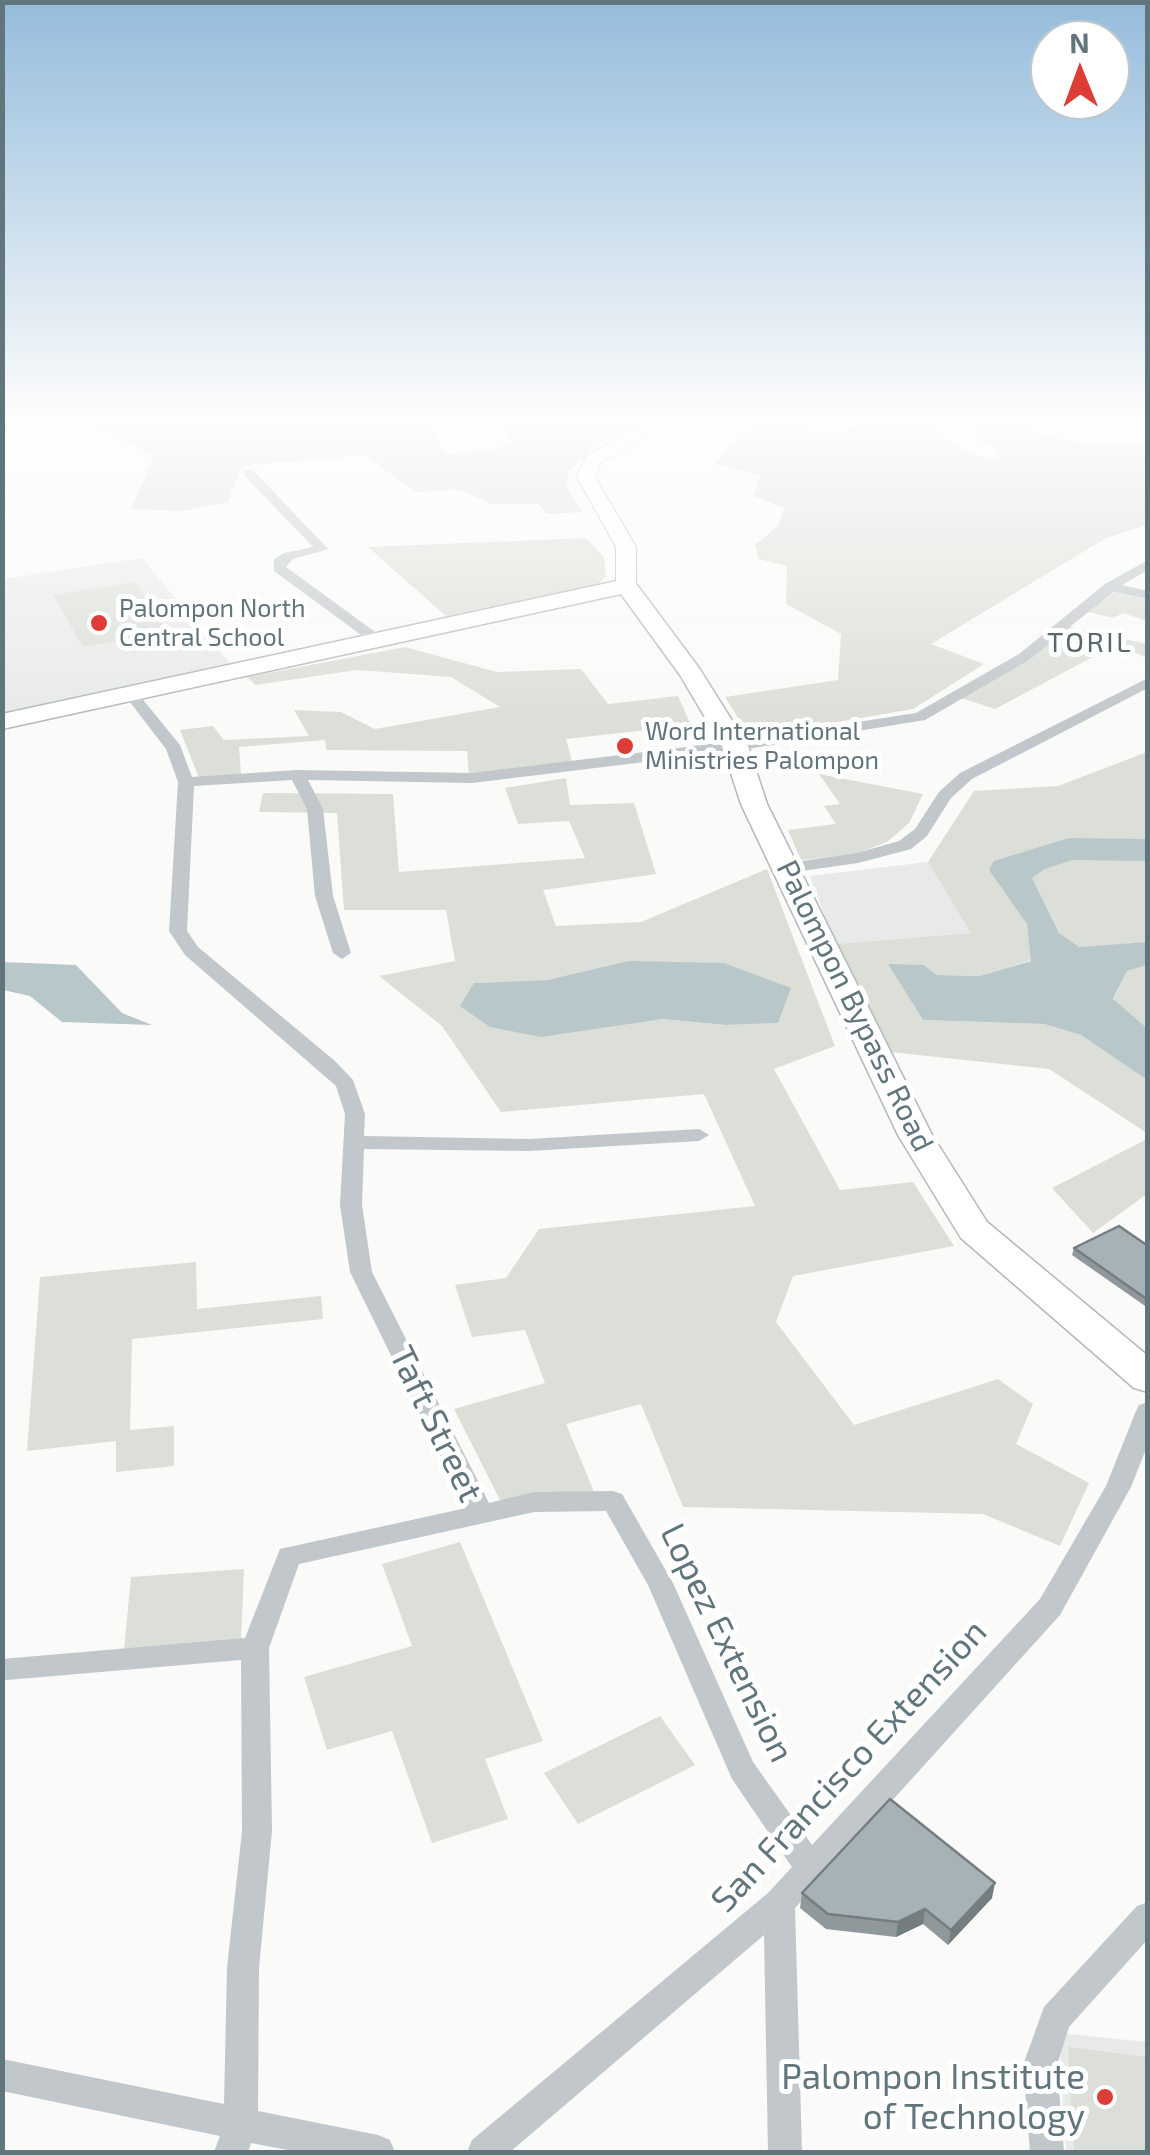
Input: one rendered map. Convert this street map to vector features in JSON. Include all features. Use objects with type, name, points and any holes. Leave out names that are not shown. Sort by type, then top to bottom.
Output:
[{"type":"main road","points":[[2,722],[626,586],[626,547],[611,521]]},
{"type":"main road","name":"Palompon Bypass Road","points":[[626,586],[691,674],[734,746],[754,804],[914,1135],[974,1230],[1148,1378]]},
{"type":"street","points":[[295,521],[322,549],[288,556],[279,562],[280,568],[377,640]]},
{"type":"street","points":[[186,782],[298,775],[472,778],[734,746],[920,717],[1024,657],[1110,586],[1148,564]]},
{"type":"street","points":[[1110,586],[1148,595]]},
{"type":"street","points":[[788,868],[858,858],[905,845],[921,832],[945,794],[966,776],[1148,682]]},
{"type":"street","name":"Taft Street","points":[[132,694],[174,748],[186,782],[178,931],[191,951],[346,1084],[355,1114],[350,1205],[361,1272],[482,1514],[289,1556],[255,1648],[257,1830],[244,1968],[236,2138]]},
{"type":"street","points":[[298,775],[315,808],[324,896],[342,953]]},
{"type":"street","points":[[356,1142],[529,1145],[699,1135]]},
{"type":"street","name":"San Francisco Extension","points":[[484,2152],[779,1904],[1050,1607],[1118,1487],[1148,1411]]},
{"type":"street","name":"Lopez Extension","points":[[482,1514],[534,1502],[613,1501],[660,1582],[742,1770],[810,1866]]},
{"type":"street","points":[[7,1669],[255,1648]]},
{"type":"street","points":[[779,1904],[785,2152]]},
{"type":"street","points":[[1047,2152],[1040,2065],[1055,2018],[1148,1916]]},
{"type":"street","points":[[2,2075],[236,2138],[378,2152]]},
{"type":"shaded area","points":[[780,521],[1147,521],[1147,525],[1106,538],[931,644],[984,664],[913,709],[750,737],[725,697],[838,680],[841,634],[786,604],[787,566],[759,559],[755,545]]},
{"type":"shaded area","points":[[586,538],[604,557],[606,576],[599,584],[446,616],[368,547]]},
{"type":"shaded area","name":"Palompon North Central School","points":[[142,558],[232,666],[3,714],[3,579]]},
{"type":"shaded area","points":[[135,582],[168,633],[83,647],[53,595]]},
{"type":"shaded area","points":[[1111,592],[1147,599],[1147,621],[1123,613],[1113,618],[1084,611]]},
{"type":"shaded area","points":[[1067,626],[1147,644],[1147,658],[1120,646],[1106,650],[995,709],[961,698]]},
{"type":"shaded area","points":[[405,647],[497,672],[581,669],[608,704],[678,696],[691,725],[566,739],[572,762],[469,775],[467,751],[326,750],[325,740],[239,747],[241,775],[199,778],[180,730],[213,726],[224,740],[309,736],[294,710],[341,712],[375,729],[500,707],[451,677],[357,670],[255,685],[247,677]]},
{"type":"shaded area","points":[[1147,752],[1147,942],[1079,948],[1059,933],[1031,877],[1054,862],[1107,854],[1102,846],[1027,855],[1027,924],[1032,960],[979,976],[937,975],[924,965],[889,965],[923,1020],[1044,1024],[1081,1035],[1147,1080],[1147,1133],[1049,1069],[890,1052],[835,944],[971,933],[928,862],[974,791],[1058,786]]},
{"type":"shaded area","points":[[819,774],[923,794],[909,823],[887,842],[855,854],[801,860],[788,830],[836,824],[824,806],[840,804]]},
{"type":"shaded area","points":[[566,778],[570,805],[634,803],[656,874],[543,890],[556,926],[641,922],[767,869],[835,1046],[774,1069],[840,1190],[913,1182],[954,1246],[793,1276],[776,1322],[854,1425],[998,1379],[1033,1404],[1016,1444],[1089,1483],[1060,1546],[983,1514],[683,1507],[641,1404],[566,1424],[595,1494],[501,1502],[454,1409],[545,1383],[525,1330],[472,1337],[455,1285],[506,1278],[539,1229],[755,1206],[704,1094],[501,1112],[442,1026],[379,976],[455,961],[446,910],[344,910],[337,813],[259,812],[263,793],[393,794],[399,872],[585,858],[569,821],[518,824],[505,788]],"holes":[[[628,961],[777,1023],[726,1025],[662,1019],[474,983],[547,980]]]},
{"type":"shaded area","points":[[1103,846],[1108,854],[1054,862],[1032,878],[1059,933],[1079,947],[1147,942],[1147,965],[1127,971],[1113,999],[1147,1028],[1147,1080],[1081,1035],[1044,1024],[923,1020],[888,964],[924,965],[937,975],[979,976],[1031,961],[1027,924],[990,871],[1027,855]]},
{"type":"shaded area","points":[[928,862],[972,933],[835,944],[810,876]]},
{"type":"shaded area","points":[[628,961],[724,963],[791,988],[778,1023],[726,1025],[662,1019],[541,1037],[490,1027],[460,1006],[474,983],[547,980]]},
{"type":"shaded area","points":[[3,962],[76,965],[122,1013],[152,1025],[62,1022],[30,996],[3,990]]},
{"type":"shaded area","points":[[1147,965],[1147,1028],[1113,1000],[1127,971]]},
{"type":"shaded area","points":[[1147,1139],[1147,1194],[1093,1233],[1052,1188]]},
{"type":"shaded area","points":[[196,1262],[197,1309],[321,1296],[323,1319],[132,1339],[130,1430],[174,1426],[174,1466],[116,1472],[116,1441],[27,1451],[40,1277]]},
{"type":"shaded area","points":[[460,1542],[543,1741],[485,1759],[508,1819],[432,1843],[392,1731],[327,1750],[304,1677],[412,1646],[382,1564]]},
{"type":"shaded area","points":[[244,1569],[241,1640],[124,1649],[131,1577]]},
{"type":"shaded area","points":[[660,1716],[695,1765],[578,1824],[544,1773]]},
{"type":"shaded area","name":"Palompon Institute of Technology","points":[[1059,2033],[1147,2042],[1147,2152],[1066,2152]]},
{"type":"shaded area","name":"Palompon Institute of Technology","points":[[1068,2047],[1147,2057],[1147,2152],[1074,2152]]},
{"type":"building","points":[[1119,1226],[1148,1246],[1148,1300],[1074,1248]]},
{"type":"building","points":[[890,1799],[995,1883],[951,1930],[925,1909],[898,1922],[828,1914],[802,1893]]},
{"type":"waterway","points":[[1008,869],[1069,849],[1148,850]]},
{"type":"place","name":"Palompon North Central School","points":[[99,623]]},
{"type":"place","name":"Word International Ministries Palompon","points":[[625,746]]},
{"type":"place","name":"Palompon Institute of Technology","points":[[1105,2097]]},
{"type":"district","name":"TORIL","points":[[1090,643]]}]
